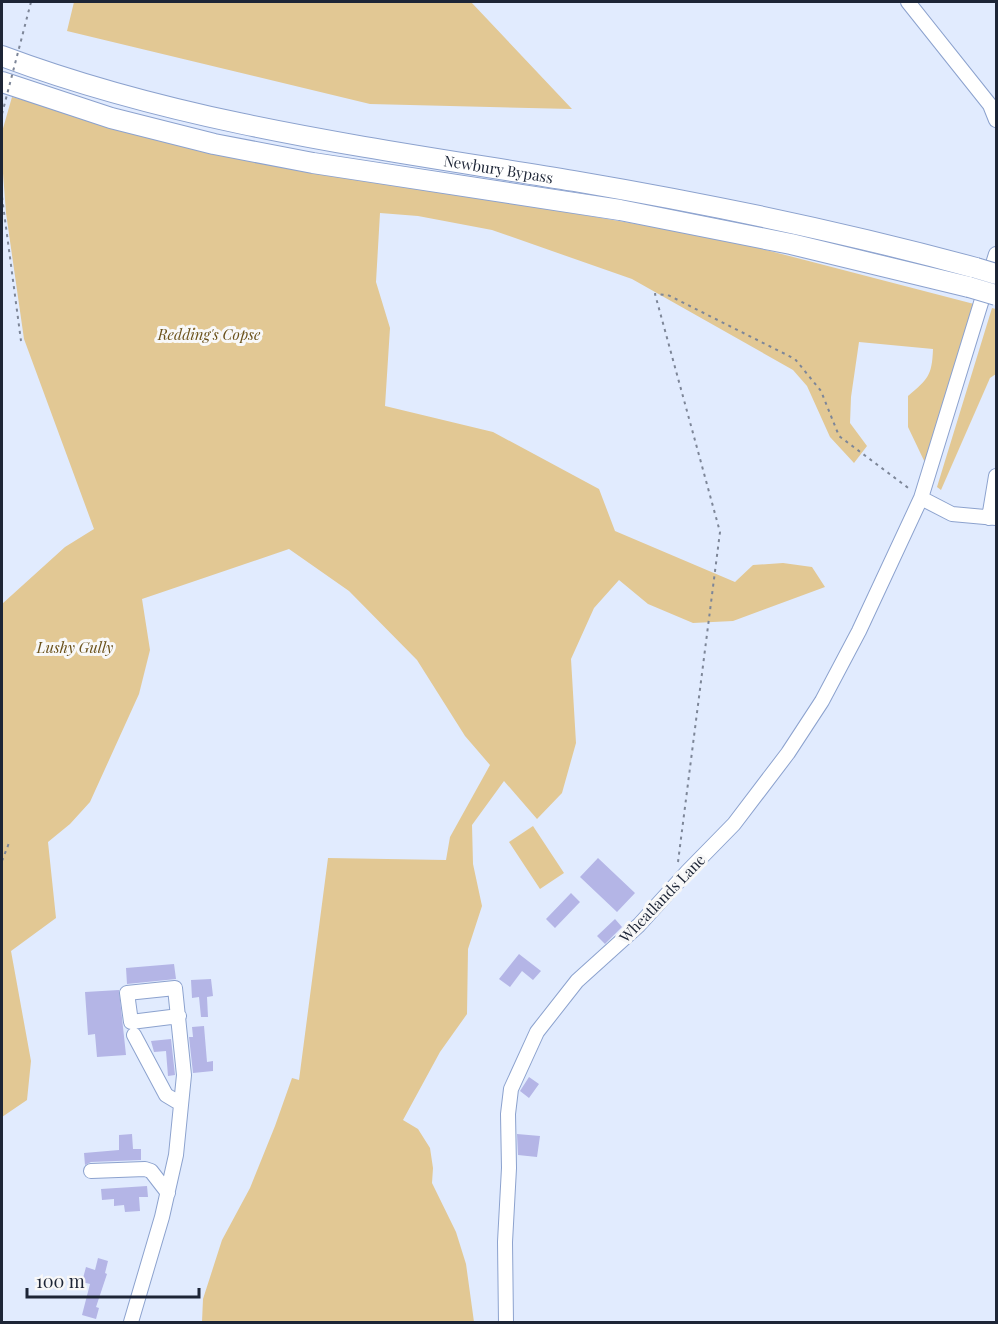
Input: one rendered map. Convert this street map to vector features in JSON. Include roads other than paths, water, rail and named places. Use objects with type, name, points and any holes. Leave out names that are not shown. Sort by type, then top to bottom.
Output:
[{"type":"highway","name":"Newbury Bypass","points":[[2,56],[117,94],[225,121],[397,154],[706,205],[931,255],[996,274]]},
{"type":"highway","name":"Newbury Bypass","points":[[2,82],[111,118],[214,144],[313,163],[620,210],[791,244],[996,295]]},
{"type":"street","points":[[908,2],[990,105],[996,120]]},
{"type":"street","name":"Wheatlands Lane","points":[[506,1323],[508,1114],[511,1089],[537,1032],[577,981],[639,925],[734,824],[788,753],[822,701],[859,631],[921,498],[996,254]]},
{"type":"street","points":[[921,498],[952,514],[993,518],[996,476]]},
{"type":"street","points":[[131,1323],[168,1193],[176,1155],[184,1075],[178,1016]]},
{"type":"street","points":[[135,1035],[165,1095],[181,1104]]},
{"type":"street","points":[[91,1171],[145,1169],[151,1172],[168,1193]]},
{"type":"park label","name":"Redding's Copse","points":[[209,334]]},
{"type":"park label","name":"Lushy Gully","points":[[75,647]]}]
